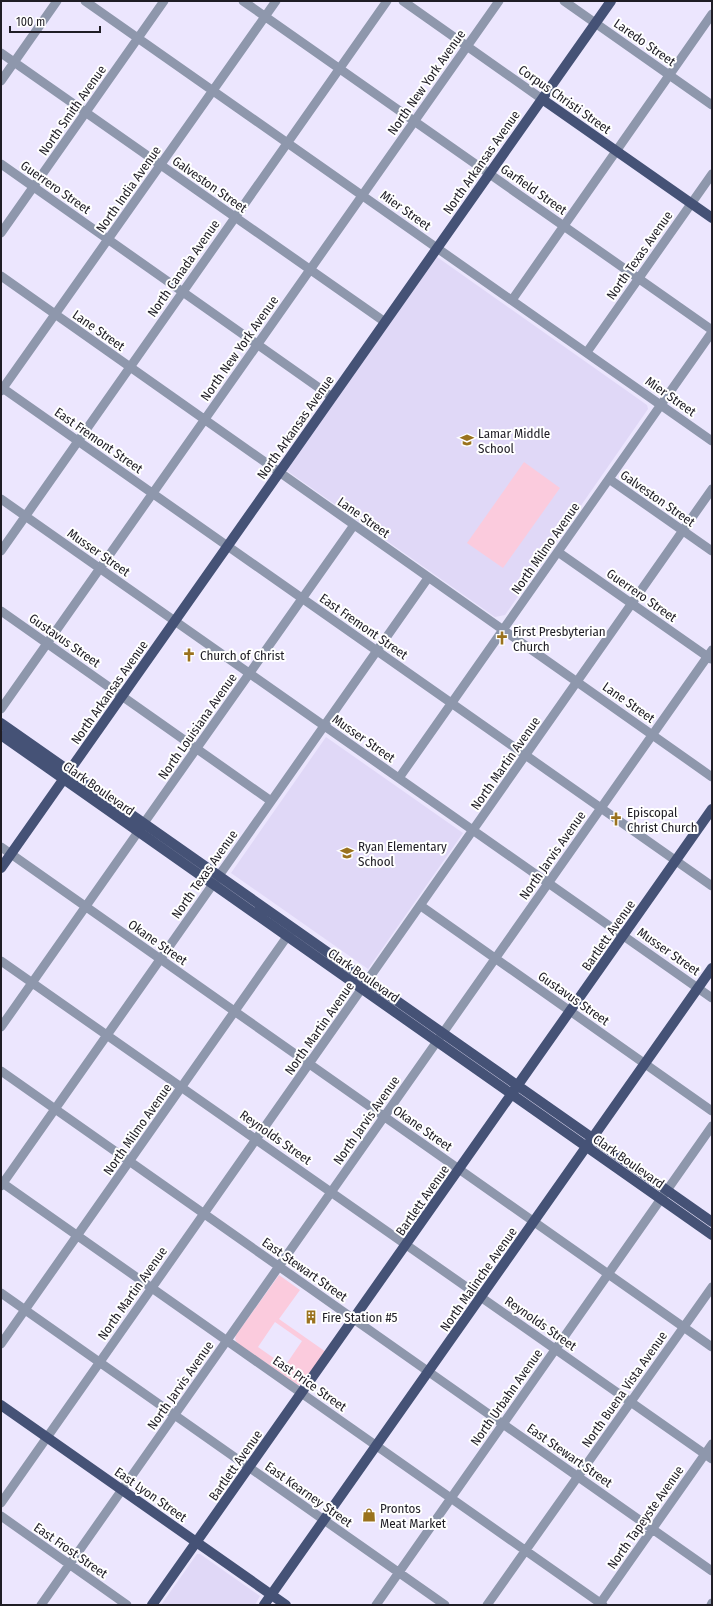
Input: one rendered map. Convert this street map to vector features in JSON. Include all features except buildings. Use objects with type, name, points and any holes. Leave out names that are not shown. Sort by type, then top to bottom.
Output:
[{"type":"main road","name":"North Arkansas Avenue","points":[[1,868],[611,1]]},
{"type":"main road","name":"Corpus Christi Street","points":[[542,99],[712,218]]},
{"type":"main road","name":"Clark Boulevard","points":[[1,723],[67,775],[664,1195],[712,1235]]},
{"type":"main road","name":"Clark Boulevard","points":[[1,735],[67,775]]},
{"type":"main road","name":"Bartlett Avenue","points":[[152,1605],[712,809]]},
{"type":"main road","name":"North Malinche Avenue","points":[[264,1605],[712,968]]},
{"type":"main road","name":"Clark Boulevard","points":[[664,1195],[712,1222]]},
{"type":"main road","name":"East Lyon Street","points":[[1,1405],[286,1605]]},
{"type":"street","points":[[1,81],[57,1]]},
{"type":"street","name":"Mier Street","points":[[86,1],[712,441]]},
{"type":"street","name":"North Smith Avenue","points":[[1,233],[164,1]]},
{"type":"street","name":"Garfield Street","points":[[243,1],[712,331]]},
{"type":"street","name":"North India Avenue","points":[[2,389],[276,1]]},
{"type":"street","name":"North Canada Avenue","points":[[1,551],[387,1]]},
{"type":"street","name":"Corpus Christi Street","points":[[403,1],[542,99]]},
{"type":"street","name":"North New York Avenue","points":[[1,709],[499,1]]},
{"type":"street","name":"Laredo Street","points":[[564,1],[712,105]]},
{"type":"street","points":[[512,300],[712,14]]},
{"type":"street","name":"Galveston Street","points":[[1,53],[385,322]]},
{"type":"street","name":"Guerrero Street","points":[[1,164],[332,397]]},
{"type":"street","name":"North Texas Avenue","points":[[587,352],[712,174]]},
{"type":"street","name":"Lane Street","points":[[1,276],[712,777]]},
{"type":"street","name":"North Milmo Avenue","points":[[399,778],[712,331]]},
{"type":"street","name":"East Fremont Street","points":[[2,389],[153,493],[712,886]]},
{"type":"street","name":"Galveston Street","points":[[609,479],[712,551]]},
{"type":"street","name":"North Martin Avenue","points":[[1,1503],[474,831],[712,489]]},
{"type":"street","name":"Musser Street","points":[[1,499],[712,998]]},
{"type":"street","name":"North Louisiana Avenue","points":[[1,1027],[354,525]]},
{"type":"street","name":"Guerrero Street","points":[[558,552],[631,604],[710,656]]},
{"type":"street","name":"North Texas Avenue","points":[[2,1184],[428,578]]},
{"type":"street","name":"Gustavus Street","points":[[1,611],[272,801]]},
{"type":"street","name":"North Jarvis Avenue","points":[[41,1605],[548,883],[710,656]]},
{"type":"street","name":"Okane Street","points":[[1,847],[712,1347]]},
{"type":"street","name":"Gustavus Street","points":[[421,906],[712,1111]]},
{"type":"street","name":"North Milmo Avenue","points":[[1,1344],[290,932]]},
{"type":"street","name":"Reynolds Street","points":[[1,961],[708,1456]]},
{"type":"street","name":"East Stewart Street","points":[[1,1071],[712,1570]]},
{"type":"street","name":"North Urbahn Avenue","points":[[376,1605],[712,1126]]},
{"type":"street","name":"East Price Street","points":[[2,1184],[601,1604]]},
{"type":"street","name":"North Buena Vista Avenue","points":[[487,1605],[712,1286]]},
{"type":"street","name":"East Kearney Street","points":[[1,1293],[444,1605]]},
{"type":"street","name":"North Tapeyste Avenue","points":[[601,1604],[652,1529],[708,1456],[712,1444]]},
{"type":"street","name":"East Frost Street","points":[[1,1516],[127,1605]]},
{"type":"shaded area","name":"Lamar Middle School","points":[[437,257],[647,405],[648,409],[505,615],[495,617],[286,470]]},
{"type":"shaded area","points":[[524,462],[560,488],[503,568],[467,543]]},
{"type":"shaded area","name":"Ryan Elementary School","points":[[326,737],[463,833],[368,969],[231,873]]},
{"type":"shaded area","points":[[279,1275],[300,1290],[279,1319],[326,1352],[301,1385],[298,1385],[237,1343],[235,1339],[236,1335]],"holes":[[[275,1322],[302,1341],[285,1366],[258,1347]]]},
{"type":"shaded area","points":[[197,1554],[200,1554],[260,1596],[255,1605],[161,1605]]},
{"type":"place","name":"Lamar Middle School","points":[[467,440]]},
{"type":"place","name":"First Presbyterian Church","points":[[502,638]]},
{"type":"place","name":"Church of Christ","points":[[189,655]]},
{"type":"place","name":"Episcopal Christ Church","points":[[616,819]]},
{"type":"place","name":"Ryan Elementary School","points":[[347,853]]},
{"type":"place","name":"Fire Station #5","points":[[311,1317]]},
{"type":"place","name":"Prontos Meat Market","points":[[369,1515]]}]
